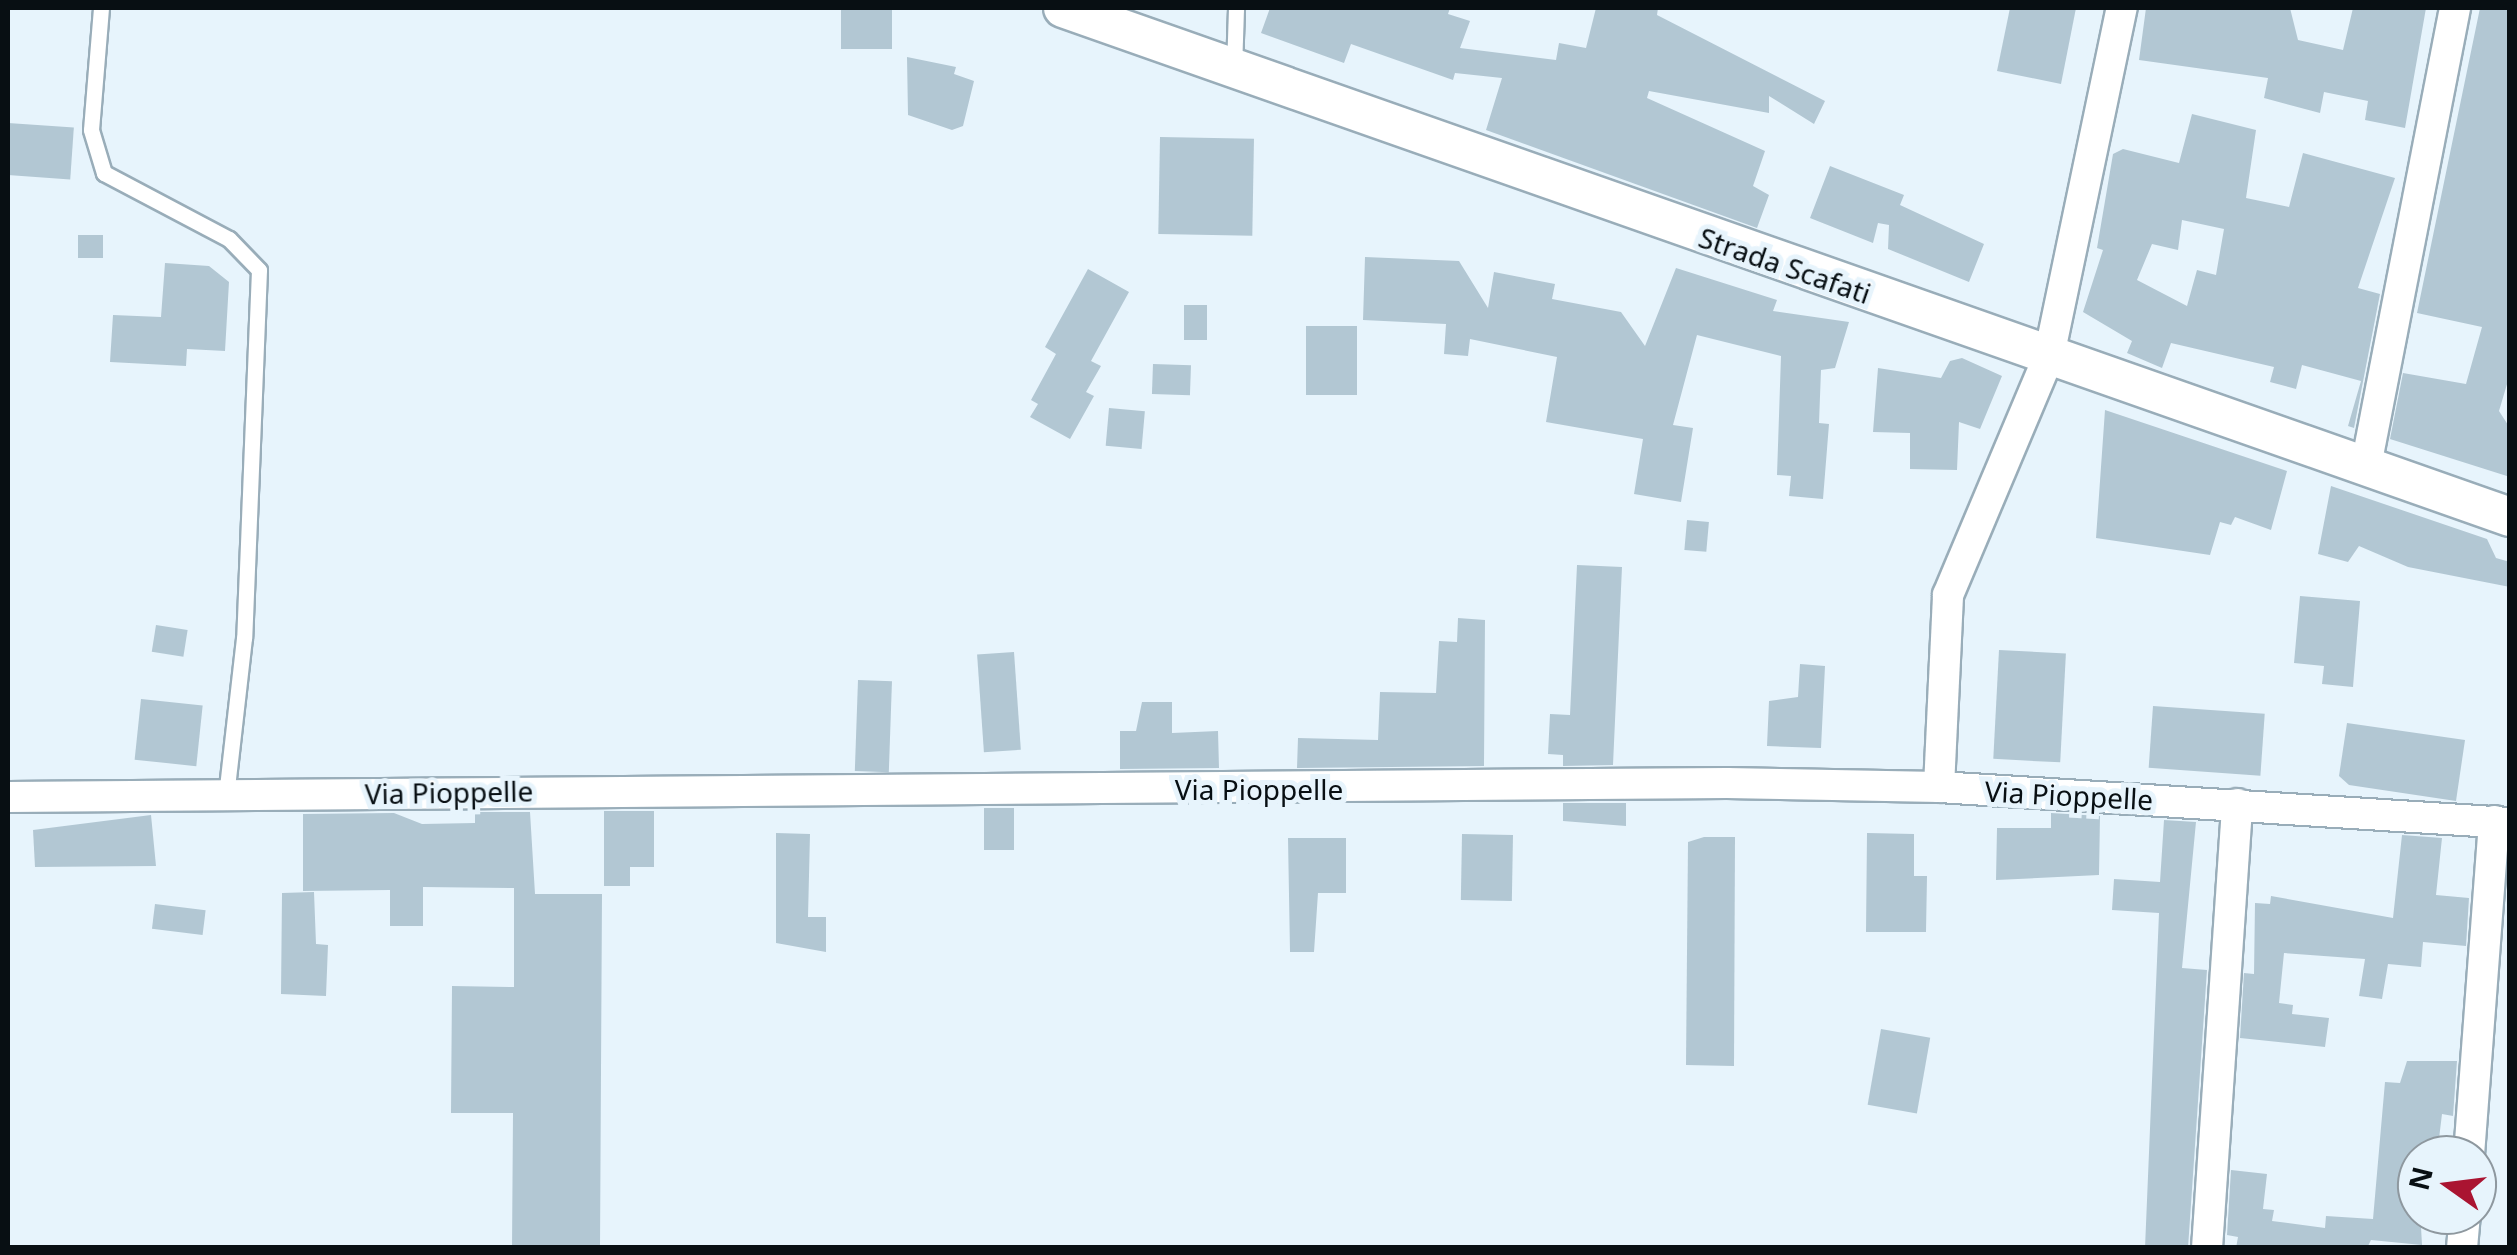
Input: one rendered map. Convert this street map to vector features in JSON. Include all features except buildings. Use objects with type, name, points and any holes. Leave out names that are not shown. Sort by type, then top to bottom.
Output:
[{"type":"street","name":"Strada Scafati","points":[[1062,8],[1234,73],[2510,518]]},
{"type":"street","points":[[1940,787],[1948,595],[2049,356],[2122,8]]},
{"type":"street","points":[[2366,466],[2454,8]]},
{"type":"street","name":"Via Pioppelle","points":[[8,798],[1629,782],[1940,787],[2502,822]]},
{"type":"street","points":[[2208,1248],[2237,804]]},
{"type":"street","points":[[2471,1135],[2502,822]]},
{"type":"lane","points":[[101,8],[91,130],[104,173],[229,239],[258,270],[244,638],[226,797]]},
{"type":"lane","points":[[1234,73],[1236,8]]}]
